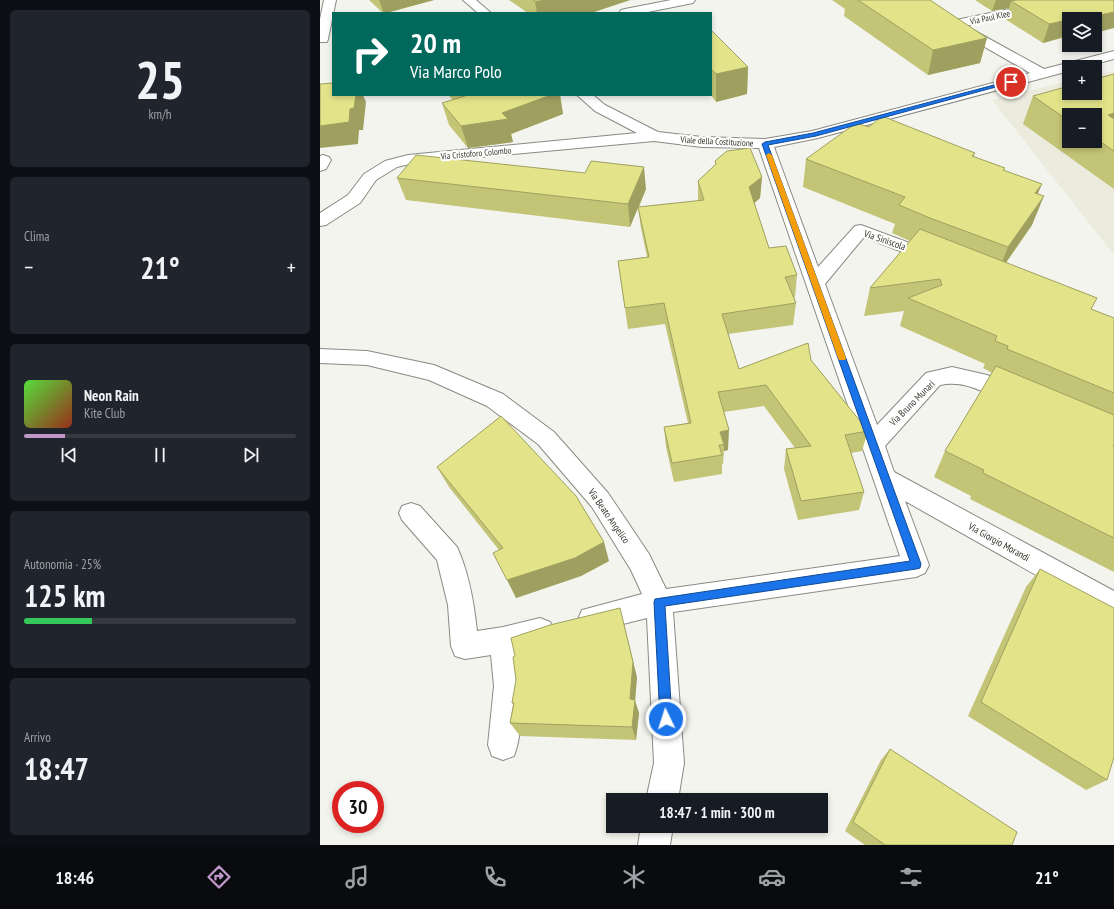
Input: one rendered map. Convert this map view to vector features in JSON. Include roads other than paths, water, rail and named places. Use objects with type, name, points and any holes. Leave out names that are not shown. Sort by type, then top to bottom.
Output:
[{"type":"street","points":[[325,38],[330,0]]},
{"type":"street","points":[[469,0],[484,12]]},
{"type":"street","points":[[630,12],[690,0]]},
{"type":"street","name":"Via Paul Klee","points":[[912,0],[1042,74]]},
{"type":"street","name":"Via Paul Klee","points":[[956,24],[1071,0]]},
{"type":"street","name":"Viale della Costituzione","points":[[585,96],[600,108],[654,136],[702,142],[765,144],[813,135],[1114,55]]},
{"type":"street","name":"Via Cristoforo Colombo","points":[[320,221],[354,200],[370,177],[391,164],[414,158],[654,136]]},
{"type":"street","points":[[411,513],[448,555],[461,605],[465,646],[503,640],[659,602],[916,564],[765,144]]},
{"type":"street","name":"Via Siniscola","points":[[815,283],[861,230],[951,265]]},
{"type":"street","name":"Via Beato Angelico","points":[[320,356],[367,358],[434,373],[495,400],[546,438],[600,500],[640,562],[659,602],[669,763],[663,793]]},
{"type":"street","name":"Via Bruno Munari","points":[[873,444],[933,379],[952,375],[980,381],[1029,403]]},
{"type":"street","name":"Via Giorgio Morandi","points":[[885,478],[1114,605]]},
{"type":"street","points":[[503,640],[508,686],[503,745]]},
{"type":"street","points":[[654,845],[656,833]]}]
